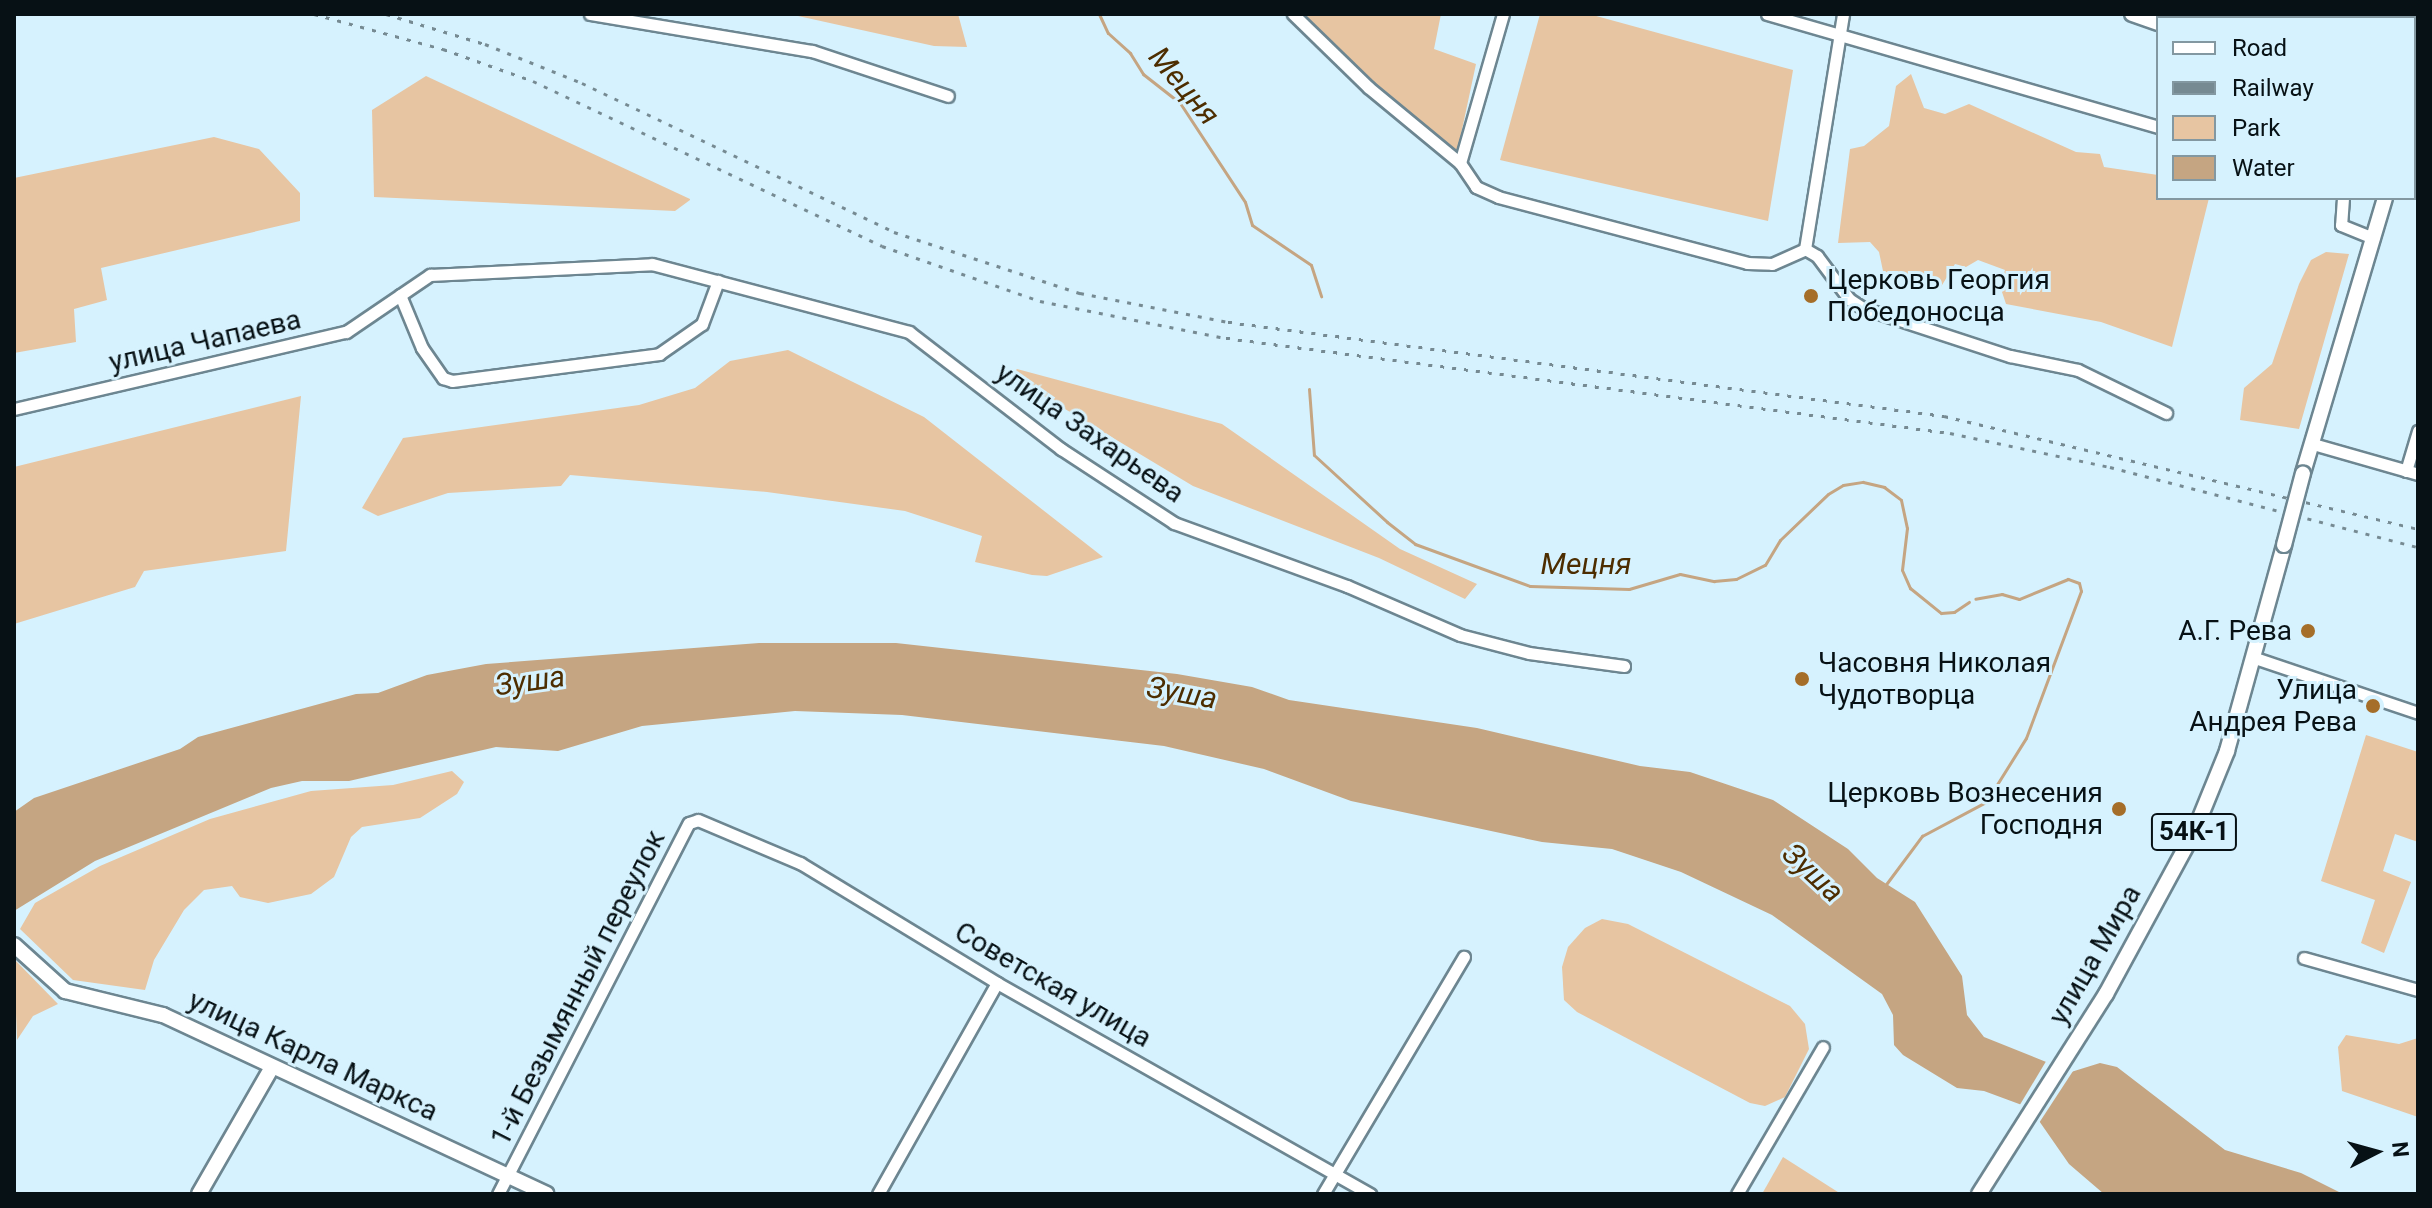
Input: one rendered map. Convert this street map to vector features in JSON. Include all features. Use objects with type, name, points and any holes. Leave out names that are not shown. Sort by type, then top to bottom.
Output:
[{"type":"main road","points":[[2132,14],[2156,22]]},
{"type":"main road","name":"54К-1","points":[[2313,444],[2384,200]]},
{"type":"main road","name":"улица Мира","points":[[1979,1194],[2106,994],[2213,791],[2255,658],[2313,444]]},
{"type":"main road","name":"улица Карла Маркса","points":[[14,945],[53,982],[78,996],[163,1015],[546,1194]]},
{"type":"main road","points":[[199,1194],[272,1067]]},
{"type":"street","points":[[590,14],[812,51],[948,96]]},
{"type":"street","points":[[1293,14],[1368,87],[1460,163],[1476,187],[1498,197],[1677,247],[1772,264],[1805,249]]},
{"type":"street","points":[[1460,163],[1503,14]]},
{"type":"street","points":[[1767,14],[2156,126]]},
{"type":"street","points":[[1805,249],[1837,34],[1843,14]]},
{"type":"street","points":[[2343,200],[2341,225],[2374,238]]},
{"type":"street","points":[[1805,249],[1817,256],[1849,299],[1863,308],[2010,356],[2078,370],[2166,413]]},
{"type":"street","name":"улица Захарьева","points":[[399,296],[416,282],[446,273],[652,264],[909,332],[1061,449],[1174,523],[1347,586],[1460,635],[1529,653],[1624,666]]},
{"type":"street","points":[[399,296],[422,348],[443,378],[452,381],[659,354],[702,324],[718,281]]},
{"type":"street","name":"улица Чапаева","points":[[14,409],[346,332],[399,296]]},
{"type":"street","points":[[2313,444],[2412,472],[2418,431]]},
{"type":"street","points":[[2255,658],[2418,713]]},
{"type":"street","name":"1-й Безымянный переулок","points":[[498,1194],[689,823],[711,823]]},
{"type":"street","name":"Советская улица","points":[[711,823],[800,863],[997,983],[1370,1194]]},
{"type":"street","points":[[1323,1194],[1464,957]]},
{"type":"street","points":[[2304,958],[2418,990]]},
{"type":"street","points":[[878,1194],[997,983]]},
{"type":"street","points":[[1737,1194],[1823,1047]]},
{"type":"green space","points":[[789,14],[958,14],[967,47],[934,46]]},
{"type":"green space","points":[[1287,14],[1441,14],[1434,49],[1476,64],[1454,167],[1366,94]]},
{"type":"green space","points":[[1540,14],[1589,14],[1793,70],[1768,221],[1500,160]]},
{"type":"green space","points":[[1911,74],[1924,108],[1945,114],[1969,104],[2076,152],[2100,154],[2104,167],[2156,175],[2156,200],[2209,200],[2172,347],[2101,322],[2006,304],[2000,286],[2005,270],[1978,260],[1966,267],[1955,264],[1939,290],[1883,271],[1879,252],[1870,242],[1838,243],[1850,149],[1864,146],[1889,126],[1896,86]]},
{"type":"green space","points":[[426,76],[690,200],[675,211],[374,197],[372,110]]},
{"type":"green space","points":[[214,137],[259,149],[300,193],[300,221],[101,268],[107,300],[74,309],[76,342],[14,353],[14,178]]},
{"type":"green space","points":[[2326,252],[2349,254],[2299,429],[2240,420],[2244,388],[2272,364],[2299,284],[2311,260]]},
{"type":"green space","points":[[788,350],[924,417],[1103,557],[1047,576],[1032,575],[975,562],[982,536],[905,511],[767,492],[570,475],[561,486],[448,493],[378,516],[362,508],[403,438],[639,405],[695,388],[730,361]]},
{"type":"green space","points":[[1017,369],[1222,424],[1400,549],[1477,584],[1465,599],[1379,558],[1193,486],[1010,376]]},
{"type":"green space","points":[[301,396],[286,551],[144,571],[135,587],[14,624],[14,467]]},
{"type":"green space","points":[[2366,735],[2418,752],[2418,842],[2395,834],[2383,871],[2411,882],[2384,953],[2361,943],[2375,900],[2321,881]]},
{"type":"green space","points":[[452,771],[464,782],[457,794],[420,818],[362,827],[351,837],[334,877],[311,894],[268,903],[240,897],[232,886],[204,890],[184,910],[154,960],[145,990],[73,980],[20,929],[35,903],[100,866],[210,819],[311,791],[393,785]]},
{"type":"green space","points":[[1602,919],[1628,924],[1790,1006],[1805,1024],[1809,1049],[1785,1097],[1765,1106],[1750,1103],[1577,1012],[1564,1000],[1562,967],[1568,947],[1585,928]]},
{"type":"green space","points":[[14,959],[58,1004],[33,1016],[17,1040]]},
{"type":"green space","points":[[2346,1035],[2399,1044],[2418,1038],[2418,1117],[2342,1091],[2338,1047]]},
{"type":"green space","points":[[1783,1157],[1841,1194],[1762,1194]]},
{"type":"water","name":"Зуша","points":[[759,643],[896,643],[1177,674],[1252,687],[1289,700],[1477,728],[1640,766],[1690,772],[1773,800],[1848,849],[1877,878],[1915,902],[1962,976],[1967,1015],[1984,1037],[2071,1072],[2100,1063],[2117,1067],[2225,1150],[2301,1173],[2343,1194],[2104,1194],[2069,1164],[2030,1108],[1984,1091],[1957,1088],[1903,1055],[1894,1045],[1893,1015],[1882,994],[1772,915],[1681,872],[1612,849],[1542,842],[1351,801],[1264,769],[1164,746],[902,715],[795,711],[642,726],[558,751],[496,747],[349,781],[302,781],[271,788],[95,861],[14,911],[14,812],[34,798],[180,749],[198,737],[356,694],[378,693],[427,675],[486,664]]},
{"type":"pier","points":[[2048,1058],[2075,1068],[2039,1123],[2018,1108]]},
{"type":"waterway","name":"Мецня","points":[[1099,14],[1108,33],[1130,53],[1143,74],[1180,103],[1245,202],[1252,225],[1311,265],[1321,296]]},
{"type":"waterway","name":"Мецня","points":[[1309,389],[1314,455],[1387,522],[1415,544],[1530,586],[1629,589],[1680,574],[1714,581],[1736,579],[1765,565],[1780,540],[1828,494],[1843,485],[1863,482],[1884,487],[1901,500],[1907,528],[1902,570],[1910,588],[1941,613],[1954,612],[1969,602]]},
{"type":"waterway","name":"Мецня","points":[[1884,887],[1922,836],[1986,802],[2026,738],[2081,591],[2079,583],[2068,579],[2019,599],[2002,594],[1975,599]]},
{"type":"railway","points":[[314,14],[443,49],[533,81],[882,246],[1040,301],[1226,338],[1950,433],[2110,467],[2418,547]]},
{"type":"railway","points":[[386,14],[485,44],[582,83],[894,232],[1080,293],[1228,322],[1944,416],[2418,529]]},
{"type":"place","name":"Церковь Георгия Победоносца","points":[[1811,296]]},
{"type":"place","name":"А.Г. Рева","points":[[2308,631]]},
{"type":"place","name":"Часовня Николая Чудотворца","points":[[1802,679]]},
{"type":"place","name":"Улица Андрея Рева","points":[[2373,706]]},
{"type":"place","name":"Церковь Вознесения Господня","points":[[2119,809]]}]
